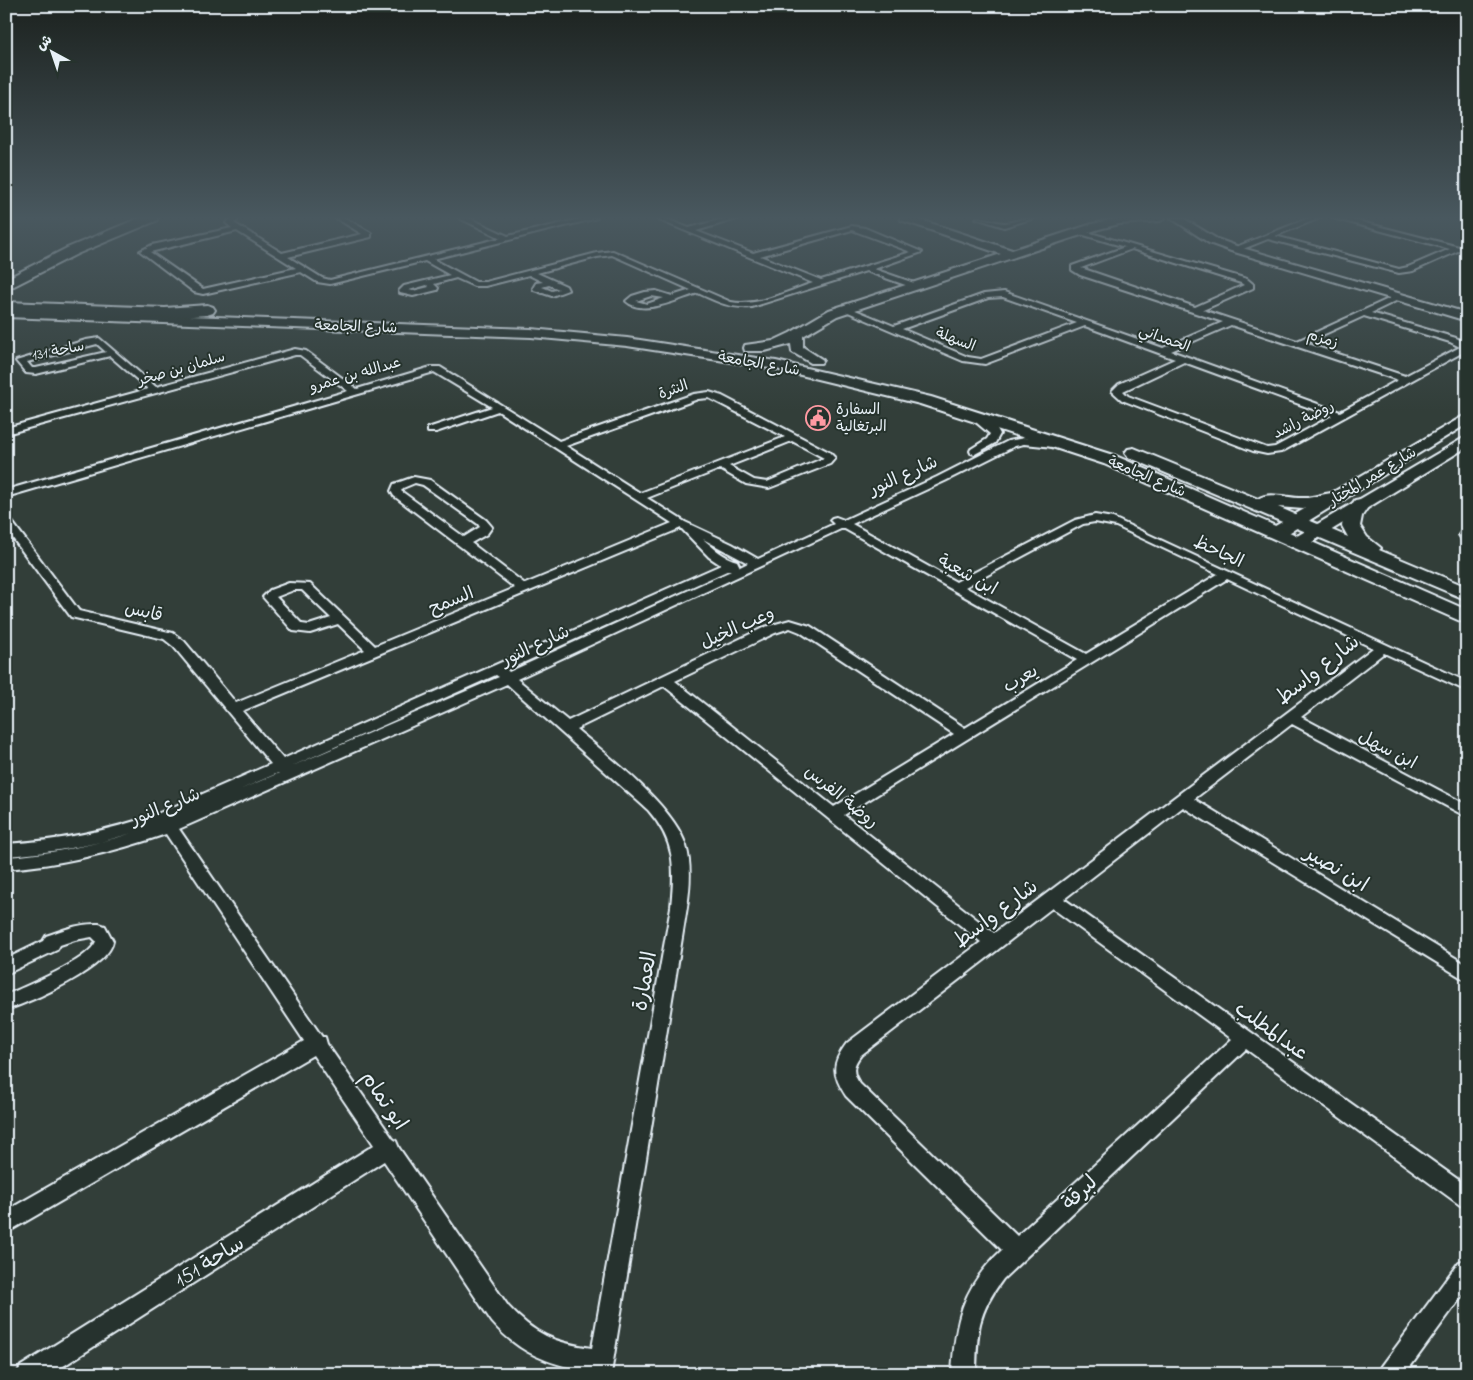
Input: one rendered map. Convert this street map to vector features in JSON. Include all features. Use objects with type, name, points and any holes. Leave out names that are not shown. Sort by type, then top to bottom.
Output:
[{"type":"highway","points":[[24,282],[17,289],[18,294],[60,310]]},
{"type":"highway","points":[[6,308],[165,313],[207,310]]},
{"type":"highway","points":[[6,315],[60,310]]},
{"type":"main road","name":"شارع الجامعة","points":[[6,303],[60,310],[485,330],[583,337],[725,356],[776,365],[916,398],[1071,446],[1088,444],[1139,455],[1235,495],[1286,527],[1298,543],[1467,618]]},
{"type":"main road","name":"شارع الجامعة","points":[[60,310],[207,310],[502,319],[651,332],[816,360],[910,382],[1037,419]]},
{"type":"main road","points":[[1088,444],[1286,527]]},
{"type":"main road","points":[[1235,495],[1291,504],[1312,503],[1337,497]]},
{"type":"main road","points":[[1361,504],[1351,521],[1355,534],[1369,547],[1393,562]]},
{"type":"main road","name":"شارع الجامعة","points":[[1286,527],[1318,530],[1467,594]]},
{"type":"main road","points":[[1324,554],[1326,550],[1340,550],[1467,600]]},
{"type":"street","points":[[187,282],[203,292],[245,282]]},
{"type":"street","points":[[471,282],[485,284],[491,282]]},
{"type":"street","points":[[678,282],[733,305],[744,306],[820,283]]},
{"type":"street","points":[[904,282],[914,286]]},
{"type":"street","points":[[750,348],[776,346],[798,337],[821,318],[925,282]]},
{"type":"street","name":"زمزم","points":[[1111,282],[1407,380]]},
{"type":"street","points":[[1195,310],[1250,286],[1246,282]]},
{"type":"street","points":[[1348,282],[1467,317]]},
{"type":"street","points":[[672,299],[698,291]]},
{"type":"street","name":"الحمداني","points":[[894,329],[987,296],[999,294],[1015,297],[1342,416]]},
{"type":"street","points":[[1296,344],[1397,297]]},
{"type":"street","name":"السهلة","points":[[845,309],[966,359],[982,362],[1086,323]]},
{"type":"street","name":"روضة راشد","points":[[1184,359],[1122,386],[1117,392],[1125,398],[1257,449],[1277,450],[1462,350],[1464,345],[1362,313]]},
{"type":"street","points":[[1162,352],[1230,322]]},
{"type":"street","points":[[798,337],[797,349],[816,360]]},
{"type":"street","name":"ساحة 131","points":[[111,352],[36,371],[29,371],[21,361],[93,341],[100,342],[155,391]]},
{"type":"street","name":"سلمان بن صخر","points":[[6,431],[295,352],[303,353],[354,391]]},
{"type":"street","name":"عبدالله بن عمرو","points":[[6,494],[434,369],[440,370],[681,524],[752,560]]},
{"type":"street","name":"النثرة","points":[[558,445],[704,395],[719,398],[829,456],[829,461],[779,483],[762,486],[750,482],[721,465]]},
{"type":"street","points":[[432,430],[499,408]]},
{"type":"street","name":"شارع النور","points":[[6,863],[57,858],[124,843],[166,822],[503,674],[837,521],[989,443],[994,438],[994,431],[972,414]]},
{"type":"street","name":"شارع عمر المختار","points":[[1286,527],[1467,418]]},
{"type":"street","points":[[639,497],[793,437]]},
{"type":"street","name":"شارع عمر المختار","points":[[1298,543],[1467,440]]},
{"type":"street","name":"شارع النور","points":[[837,521],[941,479],[1012,443],[1032,441],[1071,446]]},
{"type":"street","points":[[463,542],[483,532],[486,527],[426,482],[414,480],[398,486],[396,490],[398,494],[523,589]]},
{"type":"street","name":"الجاحظ","points":[[956,587],[1079,522],[1090,518],[1108,519],[1467,687]]},
{"type":"street","name":"قابس","points":[[6,521],[74,614],[160,634],[175,640],[285,770]]},
{"type":"street","name":"ابن شعبة","points":[[837,521],[1086,660]]},
{"type":"street","name":"عبدالله بن عمرو","points":[[681,524],[704,546],[734,568]]},
{"type":"street","name":"السمح","points":[[234,709],[681,524]]},
{"type":"street","points":[[1467,531],[1465,535],[1467,540]]},
{"type":"street","name":"يعرب","points":[[833,815],[1228,574]]},
{"type":"street","points":[[341,620],[302,630],[293,624],[269,597],[293,586],[303,586],[341,620],[373,651]]},
{"type":"street","name":"وعب الخيل","points":[[568,727],[770,630],[790,624],[805,630],[964,734]]},
{"type":"street","name":"شارع واسط","points":[[1017,1250],[853,1090],[845,1079],[843,1068],[846,1059],[854,1049],[993,942],[1183,800],[1382,647]]},
{"type":"street","name":"العمارة","points":[[503,674],[568,727],[636,790],[671,829],[680,857],[682,878],[668,976],[600,1367]]},
{"type":"street","name":"روضة الفرس","points":[[666,681],[993,942]]},
{"type":"street","name":"ابن سهل","points":[[1291,718],[1467,812]]},
{"type":"street","name":"ابن نصير","points":[[1183,800],[1466,971]]},
{"type":"street","name":"شارع النور","points":[[6,850],[32,849],[84,842],[166,822]]},
{"type":"street","name":"ابو تمام","points":[[166,822],[389,1147],[500,1314],[513,1330],[528,1342],[600,1367]]},
{"type":"street","name":"عبدالمطلب","points":[[1052,899],[1467,1198]]},
{"type":"street","points":[[6,959],[46,940],[52,941],[88,929],[99,931],[104,938],[104,944],[97,956],[84,965],[6,1004]]},
{"type":"street","points":[[6,967],[51,945],[52,941]]},
{"type":"street","name":"لبرقة","points":[[964,1374],[966,1334],[971,1313],[978,1293],[995,1271],[1245,1038]]},
{"type":"street","points":[[6,1223],[318,1043]]},
{"type":"street","name":"ساحة 151","points":[[29,1374],[389,1147]]},
{"type":"street","points":[[1390,1374],[1467,1270]]},
{"type":"place","name":"السفارة البرتغالية","points":[[818,418]]}]
